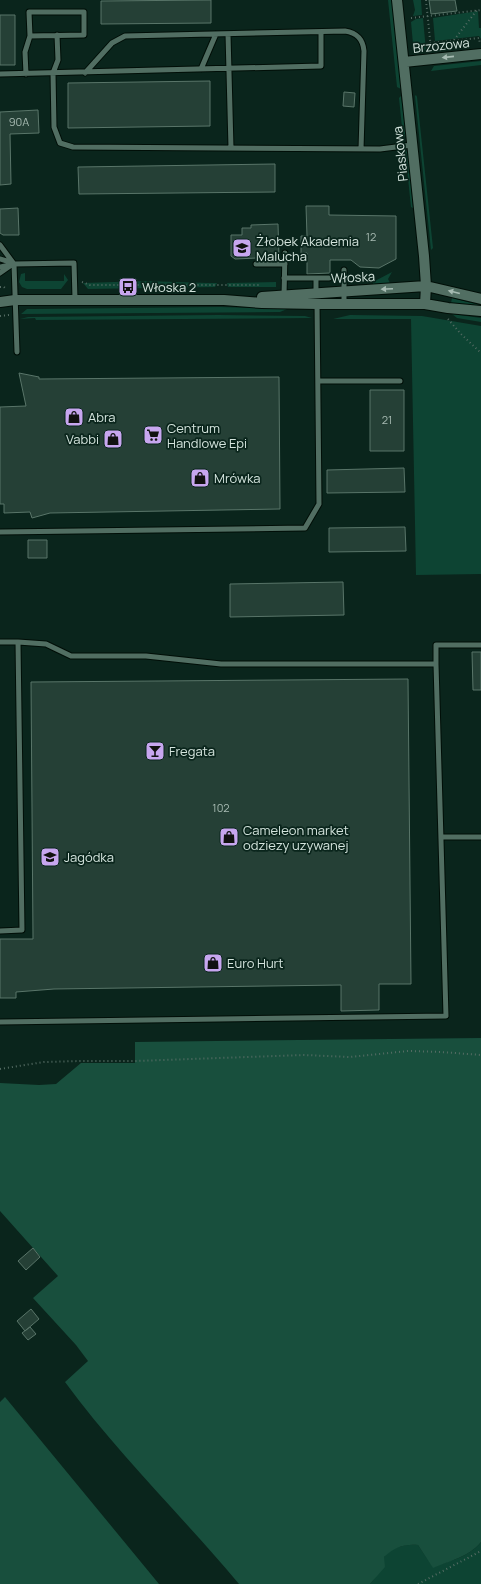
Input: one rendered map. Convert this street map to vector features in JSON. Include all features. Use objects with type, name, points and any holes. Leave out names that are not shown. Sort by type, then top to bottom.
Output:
[{"type":"street","name":"Piaskowa","points":[[397,0],[424,256],[426,286],[425,304]]},
{"type":"street","name":"Brzozowa","points":[[404,62],[481,54]]},
{"type":"street","name":"Włoska","points":[[284,299],[316,293],[426,286],[481,299]]},
{"type":"street","name":"Włoska","points":[[0,298],[15,300]]},
{"type":"street","name":"Włoska","points":[[0,302],[15,300],[74,299],[284,299],[317,304],[425,304],[481,311]]},
{"type":"lane","points":[[26,74],[25,52],[30,36],[29,12],[84,12],[84,35],[30,36]]},
{"type":"lane","points":[[0,74],[53,74],[321,66],[321,32]]},
{"type":"lane","points":[[85,73],[112,43],[125,36],[351,32],[357,35],[363,45],[361,149]]},
{"type":"lane","points":[[201,69],[216,34]]},
{"type":"lane","points":[[228,34],[231,148]]},
{"type":"lane","points":[[58,35],[58,60],[53,74],[54,127],[60,143],[74,148],[380,149],[412,145]]},
{"type":"lane","points":[[0,245],[14,264],[17,352]]},
{"type":"lane","points":[[0,252],[14,264]]},
{"type":"lane","points":[[284,299],[285,253]]},
{"type":"lane","points":[[0,259],[14,264]]},
{"type":"lane","points":[[0,272],[14,264]]},
{"type":"lane","points":[[0,267],[14,264],[74,264],[74,299]]},
{"type":"lane","points":[[256,264],[285,264]]},
{"type":"lane","points":[[344,270],[344,304]]},
{"type":"lane","points":[[284,278],[329,278]]},
{"type":"lane","points":[[0,532],[305,528],[319,504],[316,278]]},
{"type":"lane","points":[[318,381],[400,381]]},
{"type":"lane","points":[[0,642],[46,644],[72,656],[146,656],[221,664],[436,664]]},
{"type":"lane","points":[[0,930],[22,930],[18,642]]},
{"type":"lane","points":[[0,1022],[446,1016],[436,645],[481,644]]},
{"type":"lane","points":[[441,838],[481,837]]},
{"type":"path","points":[[426,0],[432,59]]},
{"type":"path","points":[[454,40],[477,10]]},
{"type":"path","points":[[411,18],[481,10]]},
{"type":"path","points":[[430,43],[479,38],[481,47]]},
{"type":"path","points":[[74,278],[90,285],[261,285]]},
{"type":"path","points":[[447,318],[481,354]]},
{"type":"path","points":[[0,1069],[44,1062],[80,1060],[135,1061],[304,1055],[350,1057],[408,1051],[481,1055]]},
{"type":"path","points":[[418,1584],[481,1551]]},
{"type":"green space","points":[[388,0],[392,0],[401,89],[397,87]]},
{"type":"green space","points":[[413,0],[421,0],[422,15],[413,16],[415,10]]},
{"type":"green space","points":[[478,11],[481,39],[479,36],[435,41],[433,18]]},
{"type":"green space","points":[[423,18],[426,51],[418,49],[413,44],[411,22],[416,19]]},
{"type":"green space","points":[[481,61],[481,65],[431,71],[434,66]]},
{"type":"green space","points":[[416,95],[433,248],[431,250],[415,96]]},
{"type":"green space","points":[[401,96],[406,136],[403,137],[399,98]]},
{"type":"green space","points":[[405,149],[408,152],[413,208],[411,207]]},
{"type":"green space","points":[[392,272],[388,279],[390,283],[373,284],[373,282]]},
{"type":"green space","points":[[25,273],[25,281],[64,281],[64,274],[68,280],[61,289],[27,289],[22,287],[19,282],[21,274]]},
{"type":"green space","points":[[146,281],[217,283],[215,287],[88,289],[83,283]]},
{"type":"green space","points":[[276,282],[276,287],[228,287],[227,283]]},
{"type":"green space","points":[[452,298],[479,305],[479,307],[451,303]]},
{"type":"green space","points":[[220,307],[287,309],[280,312],[21,314],[27,309]]},
{"type":"green space","points":[[452,314],[481,318],[481,322],[457,318]]},
{"type":"green space","points":[[218,315],[305,316],[312,318],[20,319],[28,317]]},
{"type":"green space","points":[[350,315],[422,316],[481,326],[481,574],[416,575],[411,319],[333,319]]},
{"type":"green space","points":[[481,1038],[481,1542],[465,1555],[433,1568],[418,1545],[400,1547],[384,1557],[385,1567],[370,1584],[239,1584],[106,1434],[65,1382],[88,1361],[76,1345],[33,1298],[58,1276],[0,1211],[0,1083],[39,1085],[56,1084],[81,1063],[135,1063],[135,1042]]},
{"type":"green space","points":[[5,1397],[159,1584],[0,1584],[0,1402]]},
{"type":"green space","points":[[481,1542],[481,1584],[370,1584],[376,1577],[384,1557],[395,1548],[405,1545],[418,1545],[433,1567],[465,1555]]},
{"type":"building","points":[[211,0],[211,23],[101,24],[101,1]]},
{"type":"building","points":[[429,0],[455,0],[457,11],[431,14]]},
{"type":"building","points":[[0,15],[15,15],[15,65],[0,65]]},
{"type":"building","points":[[210,81],[210,126],[68,128],[68,83]]},
{"type":"building","points":[[344,92],[355,93],[354,107],[343,106]]},
{"type":"building","points":[[38,110],[39,133],[10,134],[11,184],[0,185],[0,112]]},
{"type":"building","points":[[275,164],[275,192],[79,194],[78,167]]},
{"type":"building","points":[[306,206],[329,206],[329,215],[396,216],[396,259],[379,268],[360,267],[351,260],[330,260],[330,273],[307,274],[307,253],[301,253],[301,236],[307,236]]},
{"type":"building","points":[[18,208],[19,235],[3,235],[0,233],[0,209]]},
{"type":"building","points":[[278,224],[279,257],[235,259],[231,256],[231,235],[242,235],[242,228],[251,228],[251,225]]},
{"type":"building","name":"Centrum Handlowe Epi","points":[[19,373],[39,377],[39,379],[279,377],[280,509],[50,513],[32,518],[30,512],[4,513],[4,504],[0,504],[0,407],[26,406]]},
{"type":"building","points":[[370,390],[404,390],[404,451],[370,451]]},
{"type":"building","points":[[404,468],[405,492],[327,493],[327,470]]},
{"type":"building","points":[[405,527],[406,551],[329,552],[329,528]]},
{"type":"building","points":[[28,540],[47,540],[47,558],[28,558]]},
{"type":"building","points":[[343,582],[344,615],[230,617],[230,584]]},
{"type":"building","points":[[472,652],[481,652],[481,690],[473,690]]},
{"type":"building","points":[[408,679],[411,984],[379,984],[379,1010],[341,1011],[341,985],[54,989],[16,992],[16,998],[0,998],[0,939],[33,939],[31,682]]},
{"type":"building","points":[[33,1248],[40,1257],[26,1270],[18,1261]]},
{"type":"building","points":[[31,1309],[39,1319],[25,1331],[17,1321]]},
{"type":"building","points":[[30,1327],[36,1334],[28,1340],[22,1333]]},
{"type":"place","name":"Żłobek Akademia Malucha","points":[[242,248]]},
{"type":"place","name":"Włoska 2","points":[[128,287]]},
{"type":"place","name":"Abra","points":[[74,417]]},
{"type":"place","name":"Centrum Handlowe Epi","points":[[153,435]]},
{"type":"place","name":"Vabbi","points":[[113,439]]},
{"type":"place","name":"Mrówka","points":[[200,478]]},
{"type":"place","name":"Fregata","points":[[155,751]]},
{"type":"place","name":"Cameleon market odziezy uzywanej","points":[[229,837]]},
{"type":"place","name":"Jagódka","points":[[50,857]]},
{"type":"place","name":"Euro Hurt","points":[[213,963]]}]
